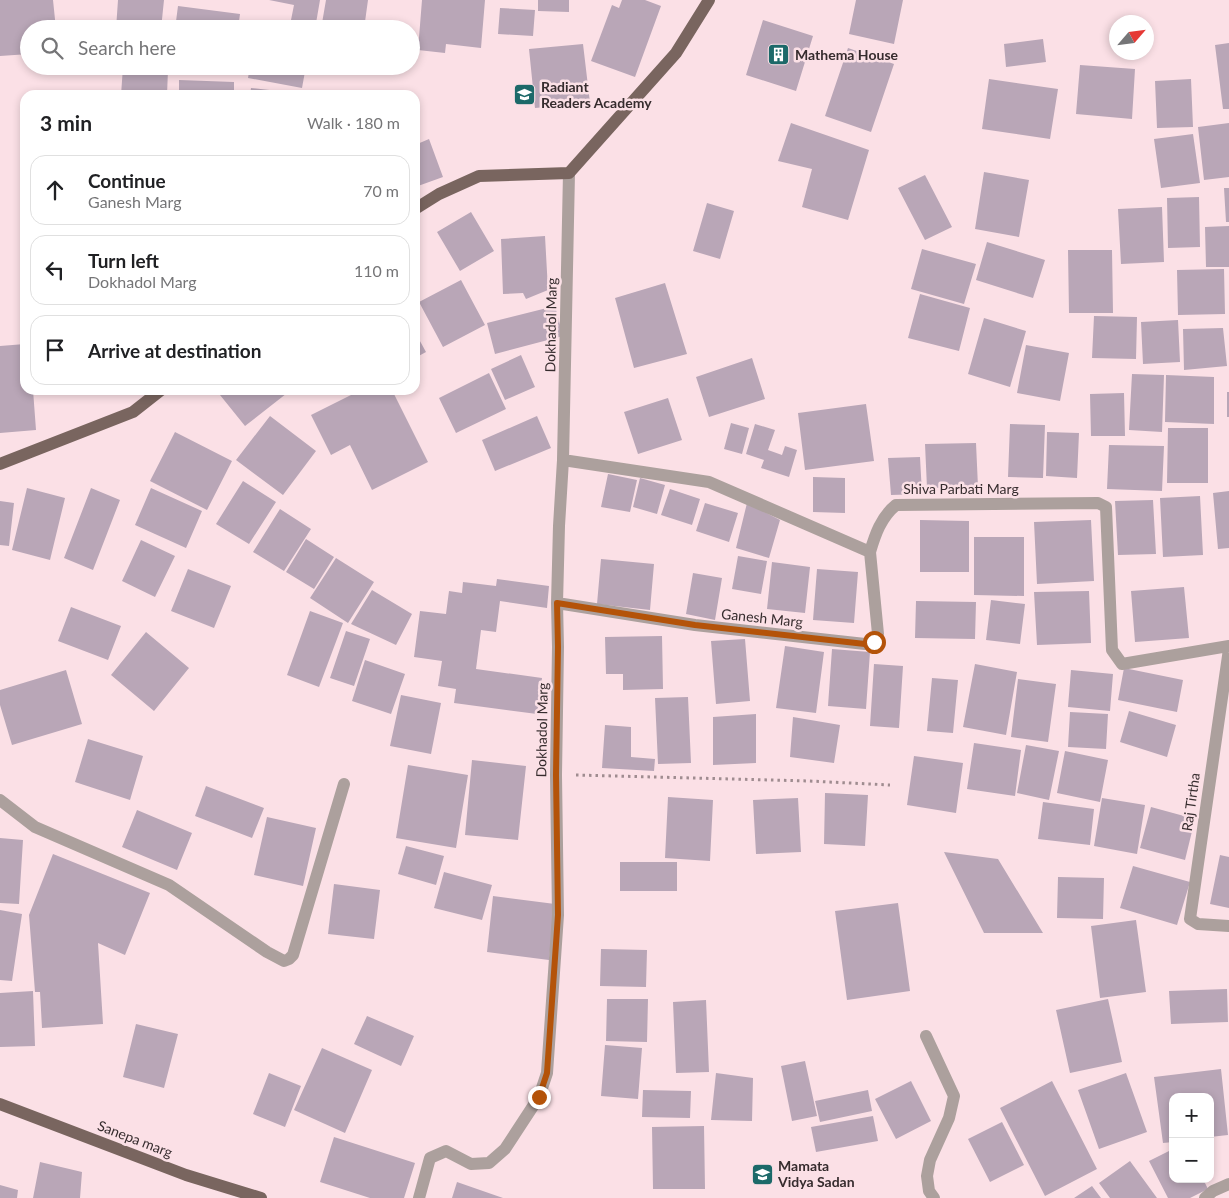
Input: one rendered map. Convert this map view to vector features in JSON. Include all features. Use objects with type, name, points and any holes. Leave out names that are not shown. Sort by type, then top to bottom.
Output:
[{"type":"main road","points":[[420,206],[439,194],[479,176],[569,173],[676,53],[708,0]]},
{"type":"main road","points":[[0,464],[133,412],[155,395]]},
{"type":"main road","name":"Sanepa marg","points":[[0,1104],[186,1175],[261,1198]]},
{"type":"street","name":"Dokhadol Marg","points":[[419,1198],[430,1158],[446,1151],[471,1164],[488,1163],[505,1149],[539,1097],[547,1073],[558,915],[556,775],[557,603],[563,460],[569,173]]},
{"type":"street","points":[[563,460],[709,482],[870,552]]},
{"type":"street","name":"Shiva Parbati Marg","points":[[870,552],[877,529],[896,504],[1098,503],[1106,507],[1112,650],[1117,659],[1122,664],[1229,647]]},
{"type":"street","name":"Ganesh Marg","points":[[557,603],[695,625],[865,644],[874,642],[878,634],[870,552]]},
{"type":"street","name":"Raj Tirtha","points":[[1229,647],[1190,919],[1198,924],[1229,926]]},
{"type":"street","points":[[0,800],[35,827],[169,885],[267,952],[284,961],[293,955],[344,784]]},
{"type":"street","points":[[926,1036],[954,1096],[949,1118],[930,1160],[927,1176],[929,1191],[934,1198]]},
{"type":"street","points":[[1205,1198],[1213,1191],[1229,1184]]},
{"type":"path","points":[[556,775],[809,781],[890,785]]},
{"type":"building","points":[[0,0],[53,0],[55,20],[20,20],[20,55],[0,56]]},
{"type":"building","points":[[118,0],[164,0],[162,20],[117,20]]},
{"type":"building","points":[[269,0],[320,0],[317,20],[291,20],[294,5]]},
{"type":"building","points":[[326,0],[368,0],[365,20],[323,20]]},
{"type":"building","points":[[422,0],[485,0],[481,48],[446,44],[445,53],[420,50]]},
{"type":"building","points":[[538,0],[569,0],[569,12],[538,11]]},
{"type":"building","points":[[622,0],[645,0],[661,6],[635,77],[591,61],[612,5],[619,8]]},
{"type":"building","points":[[856,0],[903,0],[894,44],[849,34]]},
{"type":"building","points":[[178,6],[240,14],[239,20],[176,20]]},
{"type":"building","points":[[500,8],[535,10],[533,36],[498,34]]},
{"type":"building","name":"Mathema House","points":[[763,20],[813,36],[796,91],[746,75]]},
{"type":"building","points":[[1043,39],[1046,62],[1006,67],[1004,44]]},
{"type":"building","points":[[1229,43],[1229,109],[1223,109],[1215,45]]},
{"type":"building","points":[[583,44],[590,103],[535,108],[529,49]]},
{"type":"building","points":[[848,48],[894,64],[871,132],[825,116]]},
{"type":"building","points":[[1080,65],[1135,69],[1132,119],[1076,114]]},
{"type":"building","points":[[122,75],[168,75],[167,90],[121,90]]},
{"type":"building","points":[[248,75],[304,75],[302,88],[248,78]]},
{"type":"building","points":[[989,79],[1058,89],[1050,139],[982,129]]},
{"type":"building","points":[[1191,79],[1193,127],[1157,128],[1155,81]]},
{"type":"building","points":[[179,80],[234,82],[234,90],[179,90]]},
{"type":"building","points":[[251,88],[269,90],[251,90]]},
{"type":"building","points":[[791,123],[869,150],[848,220],[802,207],[812,169],[778,161]]},
{"type":"building","points":[[1229,123],[1229,177],[1204,180],[1198,127]]},
{"type":"building","points":[[1193,134],[1200,183],[1161,188],[1154,139]]},
{"type":"building","points":[[429,139],[443,177],[420,185],[420,143]]},
{"type":"building","points":[[984,172],[1029,180],[1019,237],[975,229]]},
{"type":"building","points":[[925,175],[952,227],[925,240],[898,188]]},
{"type":"building","points":[[1224,188],[1229,188],[1229,222],[1226,222]]},
{"type":"building","points":[[1199,197],[1200,247],[1168,248],[1167,198]]},
{"type":"building","points":[[707,203],[734,211],[720,259],[693,251]]},
{"type":"building","points":[[1162,207],[1164,262],[1121,264],[1118,209]]},
{"type":"building","points":[[471,212],[494,251],[460,271],[437,232]]},
{"type":"building","points":[[1229,226],[1229,267],[1206,267],[1205,227]]},
{"type":"building","points":[[545,236],[548,290],[526,299],[523,293],[503,294],[501,239]]},
{"type":"building","points":[[987,242],[1045,260],[1033,298],[976,280]]},
{"type":"building","points":[[922,249],[976,264],[964,304],[911,289]]},
{"type":"building","points":[[1068,250],[1112,250],[1113,313],[1069,313]]},
{"type":"building","points":[[1224,269],[1225,314],[1178,315],[1177,270]]},
{"type":"building","points":[[461,280],[485,325],[443,347],[420,301]]},
{"type":"building","points":[[665,283],[687,354],[634,368],[615,298]]},
{"type":"building","points":[[920,294],[970,308],[959,351],[908,338]]},
{"type":"building","points":[[555,306],[563,336],[495,354],[487,323]]},
{"type":"building","points":[[1094,316],[1137,317],[1136,359],[1092,358]]},
{"type":"building","points":[[984,318],[1026,331],[1010,387],[968,374]]},
{"type":"building","points":[[1178,320],[1180,362],[1143,364],[1141,322]]},
{"type":"building","points":[[1223,328],[1227,366],[1184,370],[1183,329]]},
{"type":"building","points":[[420,341],[426,352],[420,355]]},
{"type":"building","points":[[20,344],[20,395],[33,395],[36,430],[0,433],[0,346]]},
{"type":"building","points":[[1026,345],[1069,353],[1060,401],[1017,393]]},
{"type":"building","points":[[521,355],[535,387],[505,400],[491,369]]},
{"type":"building","points":[[752,358],[765,399],[709,417],[696,377]]},
{"type":"building","points":[[489,373],[506,409],[456,433],[439,398]]},
{"type":"building","points":[[1132,374],[1164,375],[1162,432],[1129,430]]},
{"type":"building","points":[[1166,375],[1214,377],[1214,424],[1165,422]]},
{"type":"building","points":[[1227,392],[1229,392],[1229,417],[1227,417]]},
{"type":"building","points":[[1124,393],[1125,436],[1091,436],[1090,394]]},
{"type":"building","points":[[220,395],[285,395],[245,426]]},
{"type":"building","points":[[351,395],[394,395],[428,462],[372,490],[350,445],[331,455],[311,415]]},
{"type":"building","points":[[668,398],[682,440],[638,454],[624,412]]},
{"type":"building","points":[[866,404],[874,461],[805,470],[798,413]]},
{"type":"building","points":[[270,416],[316,451],[283,495],[236,460]]},
{"type":"building","points":[[537,416],[551,448],[495,471],[482,440]]},
{"type":"building","points":[[731,423],[749,428],[742,454],[724,449]]},
{"type":"building","points":[[755,424],[775,430],[768,450],[782,455],[785,446],[797,450],[789,477],[761,468],[764,460],[746,454]]},
{"type":"building","points":[[1010,424],[1045,425],[1043,478],[1008,477]]},
{"type":"building","points":[[1168,428],[1208,428],[1208,483],[1167,483]]},
{"type":"building","points":[[175,432],[232,461],[207,510],[150,481]]},
{"type":"building","points":[[1047,432],[1079,433],[1077,478],[1046,476]]},
{"type":"building","points":[[976,443],[978,487],[927,488],[925,444]]},
{"type":"building","points":[[1109,445],[1164,446],[1162,491],[1107,489]]},
{"type":"building","points":[[920,457],[922,494],[891,495],[888,458]]},
{"type":"building","points":[[608,474],[637,480],[630,512],[601,507]]},
{"type":"building","points":[[813,477],[845,478],[845,513],[813,512]]},
{"type":"building","points":[[640,478],[665,485],[657,514],[633,507]]},
{"type":"building","points":[[243,481],[276,502],[249,544],[216,524]]},
{"type":"building","points":[[27,488],[65,498],[50,560],[12,550]]},
{"type":"building","points":[[91,488],[120,500],[93,570],[64,558]]},
{"type":"building","points":[[151,488],[202,511],[186,548],[135,525]]},
{"type":"building","points":[[670,489],[700,499],[692,525],[661,515]]},
{"type":"building","points":[[1229,491],[1229,548],[1218,549],[1213,493]]},
{"type":"building","points":[[1200,496],[1203,555],[1163,557],[1160,498]]},
{"type":"building","points":[[1153,500],[1156,554],[1118,555],[1115,501]]},
{"type":"building","points":[[0,501],[14,503],[9,546],[0,545]]},
{"type":"building","points":[[705,503],[738,513],[729,542],[696,531]]},
{"type":"building","points":[[747,503],[780,520],[769,558],[736,548]]},
{"type":"building","points":[[280,509],[311,529],[284,571],[253,552]]},
{"type":"building","points":[[920,520],[969,521],[969,572],[920,572]]},
{"type":"building","points":[[1091,520],[1094,581],[1037,584],[1034,522]]},
{"type":"building","points":[[974,537],[1024,537],[1024,596],[974,595]]},
{"type":"building","points":[[306,539],[334,557],[314,589],[286,572]]},
{"type":"building","points":[[141,540],[175,556],[155,597],[122,581]]},
{"type":"building","points":[[738,556],[767,561],[761,594],[732,589]]},
{"type":"building","points":[[336,558],[374,582],[348,623],[310,598]]},
{"type":"building","points":[[601,559],[654,564],[650,610],[597,604]]},
{"type":"building","points":[[772,562],[810,567],[805,613],[767,609]]},
{"type":"building","points":[[188,569],[231,586],[214,628],[171,611]]},
{"type":"building","points":[[817,569],[858,572],[854,623],[813,620]]},
{"type":"building","points":[[693,573],[722,578],[715,620],[686,614]]},
{"type":"building","points":[[497,579],[549,586],[547,608],[500,601],[496,632],[481,630],[476,669],[542,678],[537,714],[454,703],[456,689],[438,686],[442,661],[414,657],[420,611],[446,614],[449,591],[462,593],[463,582],[496,586]]},
{"type":"building","points":[[1184,587],[1189,638],[1135,642],[1131,591]]},
{"type":"building","points":[[372,590],[412,614],[396,645],[351,624]]},
{"type":"building","points":[[1089,591],[1091,643],[1037,645],[1034,592]]},
{"type":"building","points":[[991,600],[1025,604],[1020,644],[986,640]]},
{"type":"building","points":[[916,601],[976,602],[975,639],[915,638]]},
{"type":"building","points":[[71,607],[121,626],[108,660],[58,641]]},
{"type":"building","points":[[310,611],[343,623],[319,687],[287,675]]},
{"type":"building","points":[[346,631],[370,639],[354,686],[330,678]]},
{"type":"building","points":[[146,632],[189,668],[154,711],[111,675]]},
{"type":"building","points":[[662,636],[663,689],[623,690],[623,674],[606,674],[605,637]]},
{"type":"building","points":[[745,639],[750,701],[716,704],[711,641]]},
{"type":"building","points":[[785,646],[824,652],[816,713],[776,708]]},
{"type":"building","points":[[832,649],[870,652],[866,709],[828,706]]},
{"type":"building","points":[[365,660],[405,674],[391,714],[352,701]]},
{"type":"building","points":[[874,664],[903,666],[899,728],[870,726]]},
{"type":"building","points":[[975,664],[1017,672],[1006,735],[963,727]]},
{"type":"building","points":[[1124,668],[1183,680],[1177,712],[1118,700]]},
{"type":"building","points":[[66,670],[82,724],[12,745],[0,705],[0,690]]},
{"type":"building","points":[[1071,670],[1113,674],[1110,711],[1068,707]]},
{"type":"building","points":[[932,678],[958,680],[953,733],[927,731]]},
{"type":"building","points":[[1018,679],[1056,684],[1048,742],[1011,737]]},
{"type":"building","points":[[401,695],[441,703],[431,754],[390,746]]},
{"type":"building","points":[[688,697],[691,763],[658,764],[655,698]]},
{"type":"building","points":[[1129,711],[1176,725],[1167,757],[1120,742]]},
{"type":"building","points":[[1070,712],[1108,714],[1106,749],[1068,747]]},
{"type":"building","points":[[756,714],[756,763],[713,765],[713,717]]},
{"type":"building","points":[[793,717],[840,725],[834,763],[790,757]]},
{"type":"building","points":[[605,725],[631,727],[631,757],[655,759],[654,771],[602,768]]},
{"type":"building","points":[[88,739],[143,756],[130,800],[75,782]]},
{"type":"building","points":[[974,743],[1021,750],[1015,796],[967,789]]},
{"type":"building","points":[[1026,745],[1059,751],[1049,800],[1017,793]]},
{"type":"building","points":[[1065,751],[1108,760],[1100,802],[1057,793]]},
{"type":"building","points":[[914,756],[963,763],[956,813],[907,805]]},
{"type":"building","points":[[472,760],[526,766],[518,840],[465,835]]},
{"type":"building","points":[[408,765],[468,775],[456,848],[396,838]]},
{"type":"building","points":[[206,786],[264,808],[252,838],[195,816]]},
{"type":"building","points":[[825,793],[868,795],[865,846],[824,844]]},
{"type":"building","points":[[668,797],[713,800],[710,861],[665,858]]},
{"type":"building","points":[[798,798],[801,852],[756,854],[753,800]]},
{"type":"building","points":[[1102,798],[1145,805],[1137,854],[1094,846]]},
{"type":"building","points":[[1043,802],[1094,809],[1090,845],[1038,839]]},
{"type":"building","points":[[1151,807],[1195,819],[1185,860],[1140,848]]},
{"type":"building","points":[[137,810],[192,833],[177,870],[122,847]]},
{"type":"building","points":[[267,817],[316,828],[303,886],[254,875]]},
{"type":"building","points":[[0,838],[23,840],[19,904],[0,903]]},
{"type":"building","points":[[406,846],[444,856],[436,885],[398,874]]},
{"type":"building","points":[[944,852],[998,859],[1043,933],[984,933]]},
{"type":"building","points":[[53,854],[150,893],[125,955],[98,943],[103,1024],[42,1028],[40,992],[35,992],[29,915]]},
{"type":"building","points":[[1220,855],[1229,857],[1229,908],[1210,904]]},
{"type":"building","points":[[620,862],[677,862],[677,891],[620,891]]},
{"type":"building","points":[[1133,866],[1190,882],[1177,925],[1120,908]]},
{"type":"building","points":[[444,872],[492,885],[482,920],[434,908]]},
{"type":"building","points":[[1058,877],[1104,878],[1103,919],[1057,918]]},
{"type":"building","points":[[334,884],[380,890],[374,939],[328,934]]},
{"type":"building","points":[[493,896],[555,904],[549,960],[487,952]]},
{"type":"building","points":[[898,903],[910,991],[847,1000],[835,911]]},
{"type":"building","points":[[0,910],[22,914],[12,981],[0,980]]},
{"type":"building","points":[[1136,920],[1146,992],[1100,998],[1091,926]]},
{"type":"building","points":[[601,949],[647,950],[646,987],[600,986]]},
{"type":"building","points":[[1227,989],[1228,1022],[1171,1024],[1169,991]]},
{"type":"building","points":[[33,991],[35,1046],[0,1047],[0,993]]},
{"type":"building","points":[[607,999],[648,999],[647,1042],[606,1041]]},
{"type":"building","points":[[1108,999],[1122,1062],[1070,1073],[1056,1010]]},
{"type":"building","points":[[706,1000],[709,1072],[676,1073],[673,1002]]},
{"type":"building","points":[[367,1016],[414,1036],[401,1066],[354,1044]]},
{"type":"building","points":[[136,1024],[178,1034],[164,1088],[123,1077]]},
{"type":"building","points":[[605,1045],[642,1048],[638,1099],[601,1096]]},
{"type":"building","points":[[322,1048],[372,1070],[345,1133],[294,1110]]},
{"type":"building","points":[[805,1061],[817,1116],[792,1121],[781,1066]]},
{"type":"building","points":[[1221,1069],[1228,1135],[1214,1137],[1214,1093],[1169,1093],[1169,1142],[1163,1143],[1154,1077]]},
{"type":"building","points":[[269,1073],[301,1086],[285,1127],[253,1114]]},
{"type":"building","points":[[716,1073],[753,1078],[752,1121],[711,1120]]},
{"type":"building","points":[[1126,1073],[1147,1132],[1099,1149],[1078,1090]]},
{"type":"building","points":[[911,1081],[931,1121],[896,1139],[875,1099]]},
{"type":"building","points":[[1052,1081],[1097,1169],[1045,1196],[1000,1108]]},
{"type":"building","points":[[643,1090],[691,1091],[690,1118],[642,1117]]},
{"type":"building","points":[[868,1090],[872,1111],[820,1122],[815,1101]]},
{"type":"building","points":[[873,1116],[878,1141],[816,1152],[811,1127]]},
{"type":"building","points":[[1002,1122],[1024,1165],[990,1182],[968,1139]]},
{"type":"building","points":[[704,1126],[705,1189],[653,1189],[652,1127]]},
{"type":"building","points":[[334,1137],[415,1163],[404,1198],[370,1198],[320,1182]]},
{"type":"building","points":[[1169,1151],[1169,1183],[1205,1183],[1208,1189],[1190,1198],[1168,1198],[1149,1161]]},
{"type":"building","points":[[1130,1161],[1157,1198],[1110,1198],[1099,1183]]},
{"type":"building","points":[[40,1162],[82,1172],[80,1198],[33,1198]]},
{"type":"building","points":[[457,1182],[503,1198],[452,1198]]},
{"type":"building","points":[[0,1185],[18,1190],[17,1198],[0,1198]]},
{"type":"building","points":[[1092,1186],[1101,1198],[1074,1198]]},
{"type":"place","name":"Mathema House","points":[[779,55]]},
{"type":"place","name":"Radiant Readers Academy","points":[[525,95]]},
{"type":"place","name":"Mamata Vidya Sadan","points":[[762,1174]]},
{"type":"route","points":[[539,1097],[547,1073],[558,915],[556,775],[557,603],[695,625],[865,644],[874,642]]}]
